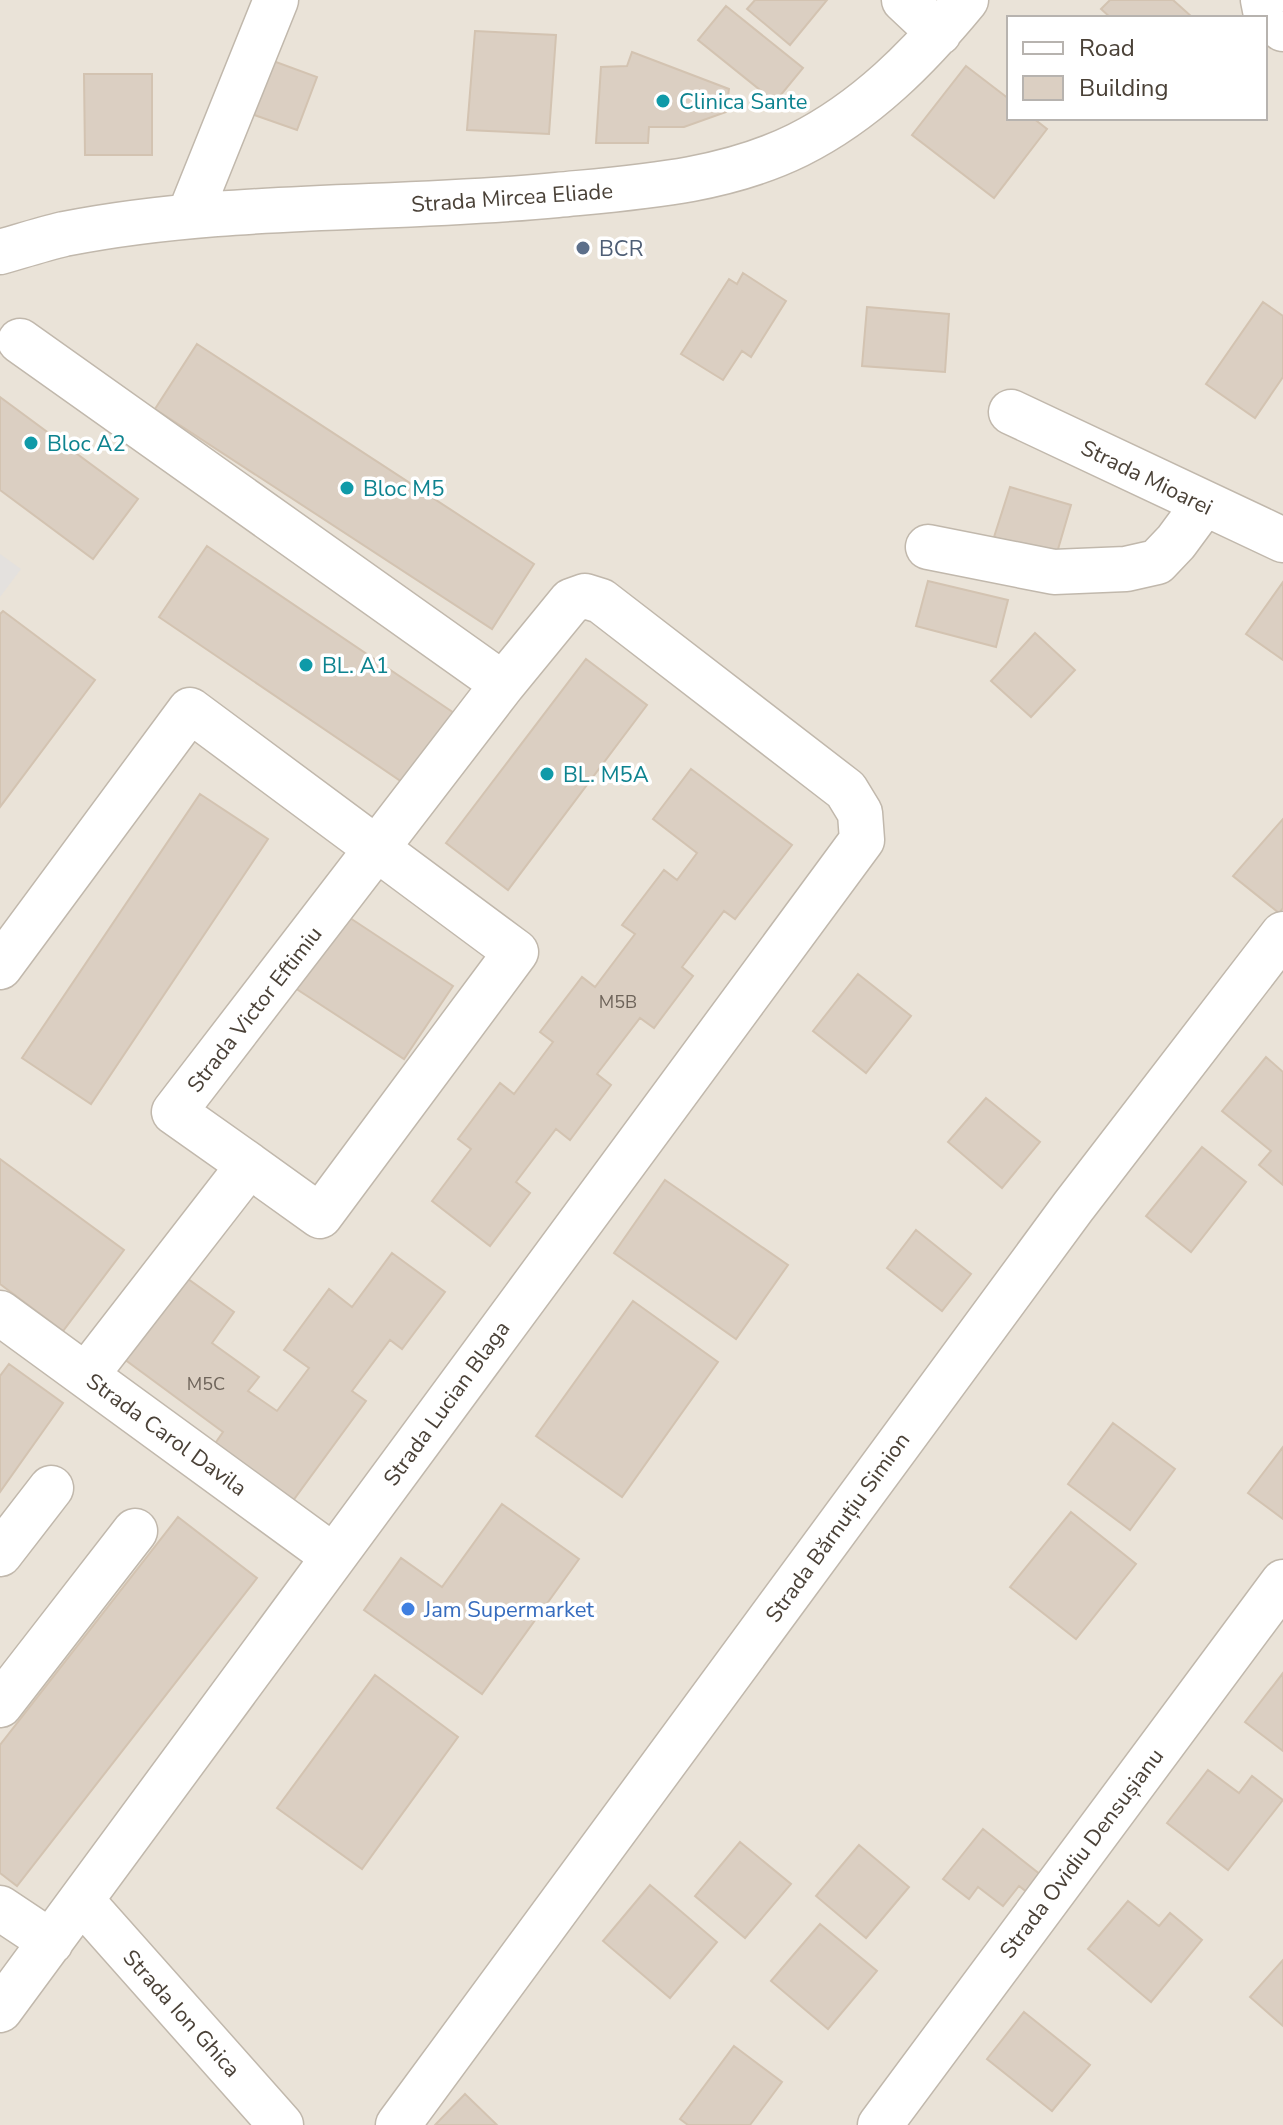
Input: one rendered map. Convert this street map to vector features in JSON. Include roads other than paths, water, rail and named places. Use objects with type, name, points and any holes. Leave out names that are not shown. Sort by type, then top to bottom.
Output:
[{"type":"street","points":[[189,216],[276,0]]},
{"type":"street","points":[[904,0],[954,10]]},
{"type":"street","points":[[1263,0],[1266,15],[1283,29]]},
{"type":"street","name":"Strada Mircea Eliade","points":[[0,252],[63,235],[189,216],[523,198],[673,184],[722,173],[798,145],[853,112],[899,73],[954,10]]},
{"type":"street","points":[[20,341],[503,684]]},
{"type":"street","name":"Strada Mioarei","points":[[1011,412],[1283,540]]},
{"type":"street","points":[[928,547],[1054,572],[1126,569],[1157,562],[1204,504]]},
{"type":"street","name":"Strada Victor Eftimiu","points":[[249,1165],[174,1112],[503,684],[571,601],[585,596],[601,601],[846,790]]},
{"type":"street","points":[[0,967],[190,710],[516,952],[320,1216],[249,1165],[87,1374]]},
{"type":"street","name":"Strada Lucian Blaga","points":[[0,2010],[862,840],[860,813],[846,790]]},
{"type":"street","name":"Strada Bărnuțiu Simion","points":[[398,2125],[1073,1207],[1283,934]]},
{"type":"street","name":"Strada Carol Davila","points":[[0,1313],[333,1556]]},
{"type":"street","points":[[0,1554],[51,1488]]},
{"type":"street","points":[[0,1705],[135,1531]]},
{"type":"street","name":"Strada Ovidiu Densușianu","points":[[880,2125],[1283,1582]]},
{"type":"street","name":"Strada Ion Ghica","points":[[82,1901],[281,2125]]},
{"type":"street","points":[[0,1908],[51,1942]]},
{"type":"place","name":"Clinica Sante","points":[[663,101]]},
{"type":"place","name":"BCR","points":[[583,248]]},
{"type":"place","name":"Bloc A2","points":[[31,443]]},
{"type":"place","name":"Bloc M5","points":[[347,488]]},
{"type":"place","name":"BL. A1","points":[[306,665]]},
{"type":"place","name":"BL. M5A","points":[[547,774]]},
{"type":"place","name":"Jam Supermarket","points":[[408,1609]]}]
